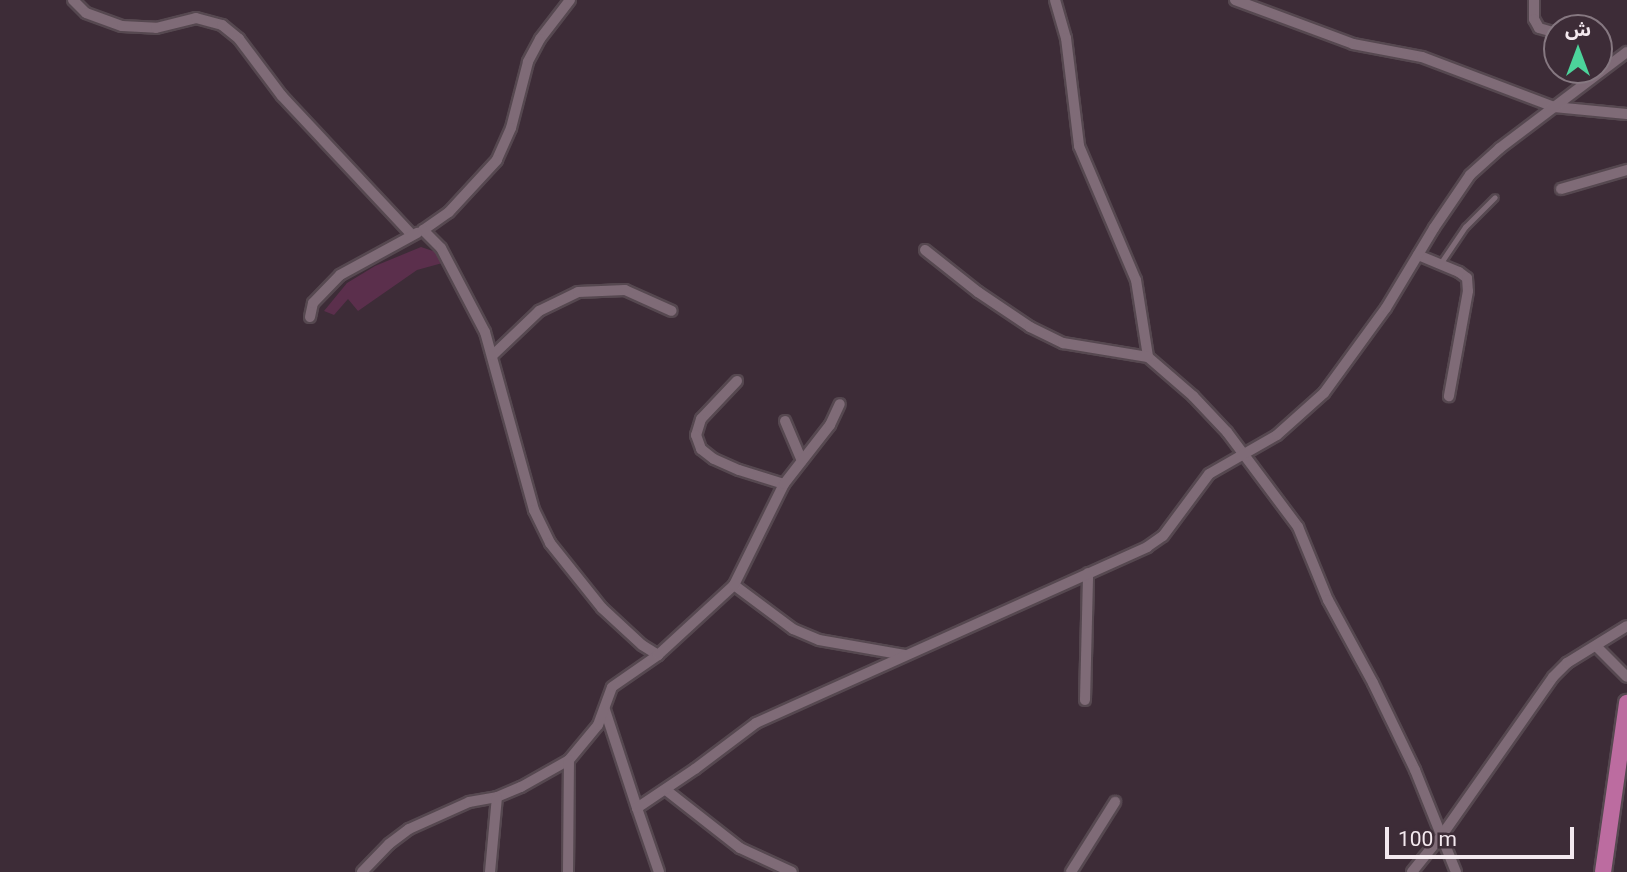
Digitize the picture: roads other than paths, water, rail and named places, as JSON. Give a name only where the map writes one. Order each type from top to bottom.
[{"type":"main road","points":[[1603,872],[1627,702]]},
{"type":"street","points":[[73,0],[86,13],[122,26],[156,27],[196,18],[222,25],[239,39],[291,106],[418,232],[441,248],[468,298],[493,355],[519,461],[534,510],[550,543],[602,608],[642,645],[658,655]]},
{"type":"street","points":[[310,317],[313,303],[340,275],[449,212],[497,160],[511,128],[528,62],[540,39],[569,0]]},
{"type":"street","points":[[1055,0],[1066,38],[1079,146],[1136,280],[1148,356]]},
{"type":"street","points":[[1234,0],[1353,44],[1422,57],[1554,107],[1627,114]]},
{"type":"street","points":[[1534,0],[1534,19],[1539,28],[1543,29]]},
{"type":"street","points":[[637,808],[666,790],[756,723],[1147,547],[1163,536],[1209,474],[1277,435],[1324,393],[1386,308],[1470,175],[1500,148],[1582,84]]},
{"type":"street","points":[[1561,189],[1627,170]]},
{"type":"street","points":[[925,250],[978,292],[1030,327],[1063,343],[1148,356],[1202,405],[1227,432],[1298,527],[1328,600],[1373,682],[1456,872]]},
{"type":"street","points":[[1418,255],[1467,278],[1468,291],[1449,396]]},
{"type":"street","points":[[493,355],[539,311],[578,292],[625,290],[672,311]]},
{"type":"street","points":[[737,381],[701,419],[696,435],[701,449],[727,464],[784,484]]},
{"type":"street","points":[[362,872],[389,844],[409,829],[469,802],[497,797],[522,788],[569,760],[606,710],[612,687],[658,655],[734,585],[784,484],[830,425],[840,404]]},
{"type":"street","points":[[785,421],[802,461]]},
{"type":"street","points":[[1084,700],[1088,573]]},
{"type":"street","points":[[734,585],[793,629],[819,640],[905,655]]},
{"type":"street","points":[[1412,872],[1442,835],[1553,677],[1567,663],[1597,647],[1627,626]]},
{"type":"street","points":[[1597,647],[1627,677]]},
{"type":"street","points":[[606,710],[659,872]]},
{"type":"street","points":[[568,872],[569,760]]},
{"type":"street","points":[[666,790],[740,848],[792,872]]},
{"type":"street","points":[[490,872],[497,797]]},
{"type":"street","points":[[1071,872],[1115,802]]},
{"type":"lane","points":[[1440,264],[1465,227],[1495,197]]}]
